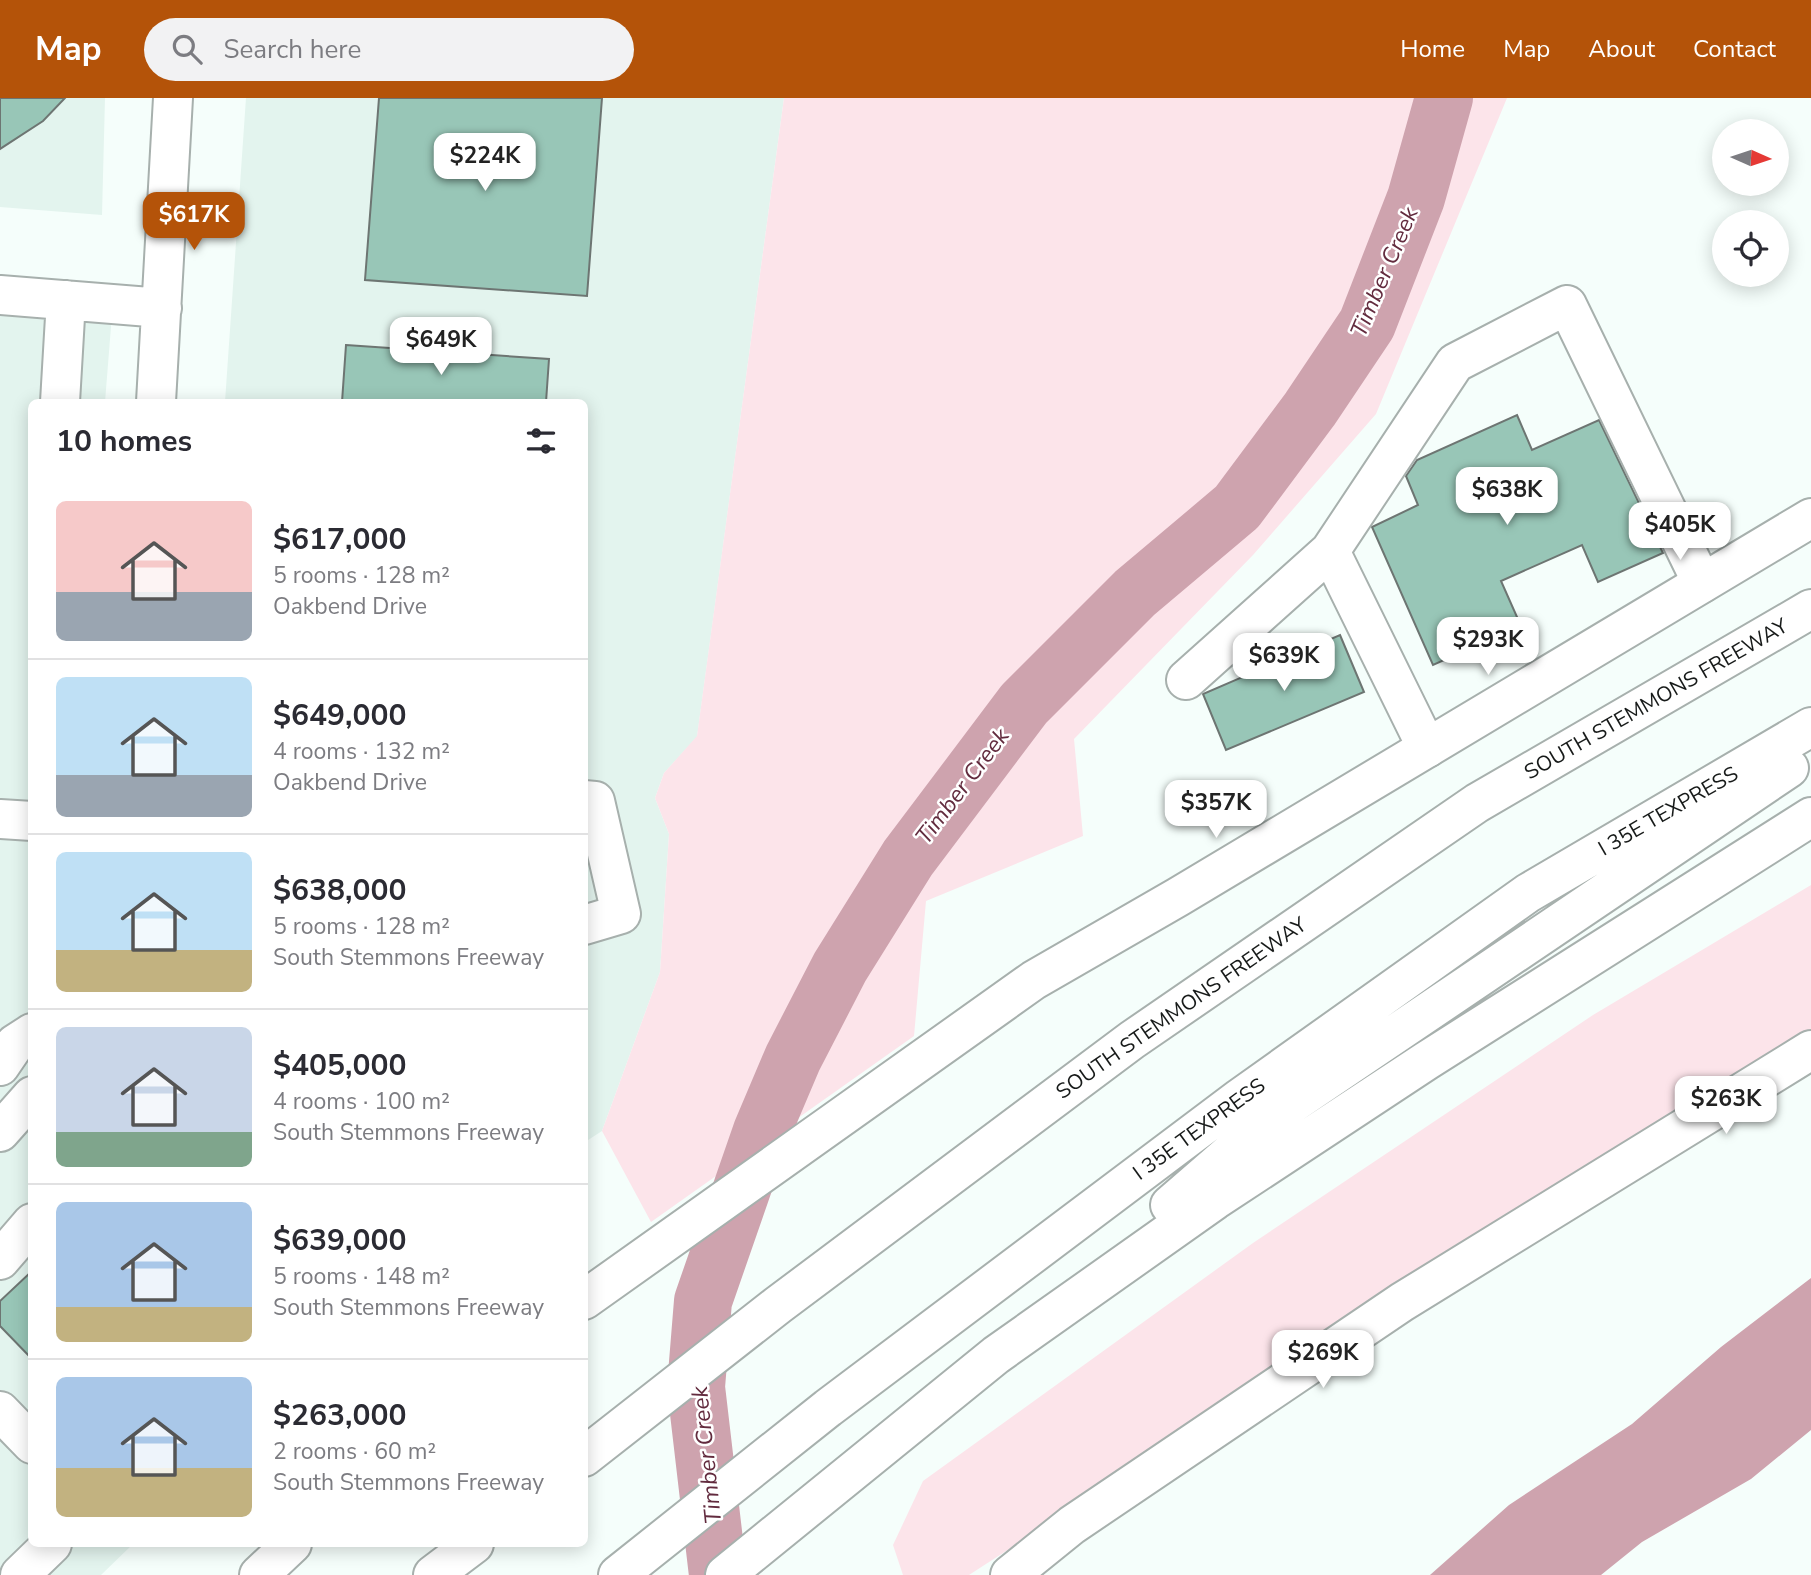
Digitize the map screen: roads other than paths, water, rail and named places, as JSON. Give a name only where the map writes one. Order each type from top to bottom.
[{"type":"main road","points":[[156,399],[173,98]]},
{"type":"main road","points":[[0,295],[162,308]]},
{"type":"main road","points":[[60,399],[66,300]]},
{"type":"main road","points":[[1186,680],[1330,551],[1455,363],[1567,305],[1702,583]]},
{"type":"main road","points":[[590,1296],[1034,980],[1811,518]]},
{"type":"main road","points":[[1330,551],[1427,748]]},
{"type":"main road","name":"SOUTH STEMMONS FREEWAY","points":[[588,1454],[972,1158],[1132,1040],[1477,803],[1811,609]]},
{"type":"main road","name":"I 35E TEXPRESS","points":[[624,1569],[828,1408],[1052,1238],[1240,1098],[1528,893],[1811,727]]},
{"type":"main road","points":[[725,1575],[996,1356],[1268,1121],[1811,752]]},
{"type":"main road","points":[[588,801],[595,802],[621,914],[588,924]]},
{"type":"main road","points":[[996,1356],[1215,1200],[1415,1068],[1811,817]]},
{"type":"main road","points":[[0,819],[28,821]]},
{"type":"main road","points":[[0,1066],[15,1044],[28,1036]]},
{"type":"main road","points":[[1010,1575],[1072,1525],[1368,1324],[1811,1050]]},
{"type":"main road","points":[[0,1132],[28,1100]]},
{"type":"main road","points":[[0,1260],[28,1228]]},
{"type":"main road","points":[[0,1411],[28,1440]]},
{"type":"main road","points":[[20,1575],[49,1547]]},
{"type":"main road","points":[[259,1575],[289,1547]]},
{"type":"main road","points":[[433,1575],[470,1547]]},
{"type":"main road","points":[[460,1575],[490,1547]]},
{"type":"waterway","name":"Timber Creek","points":[[718,1575],[696,1387],[703,1301],[762,1131],[793,1058],[840,967],[908,858],[1024,704],[1135,593],[1237,507],[1310,409],[1367,324],[1416,198],[1444,98]]}]
